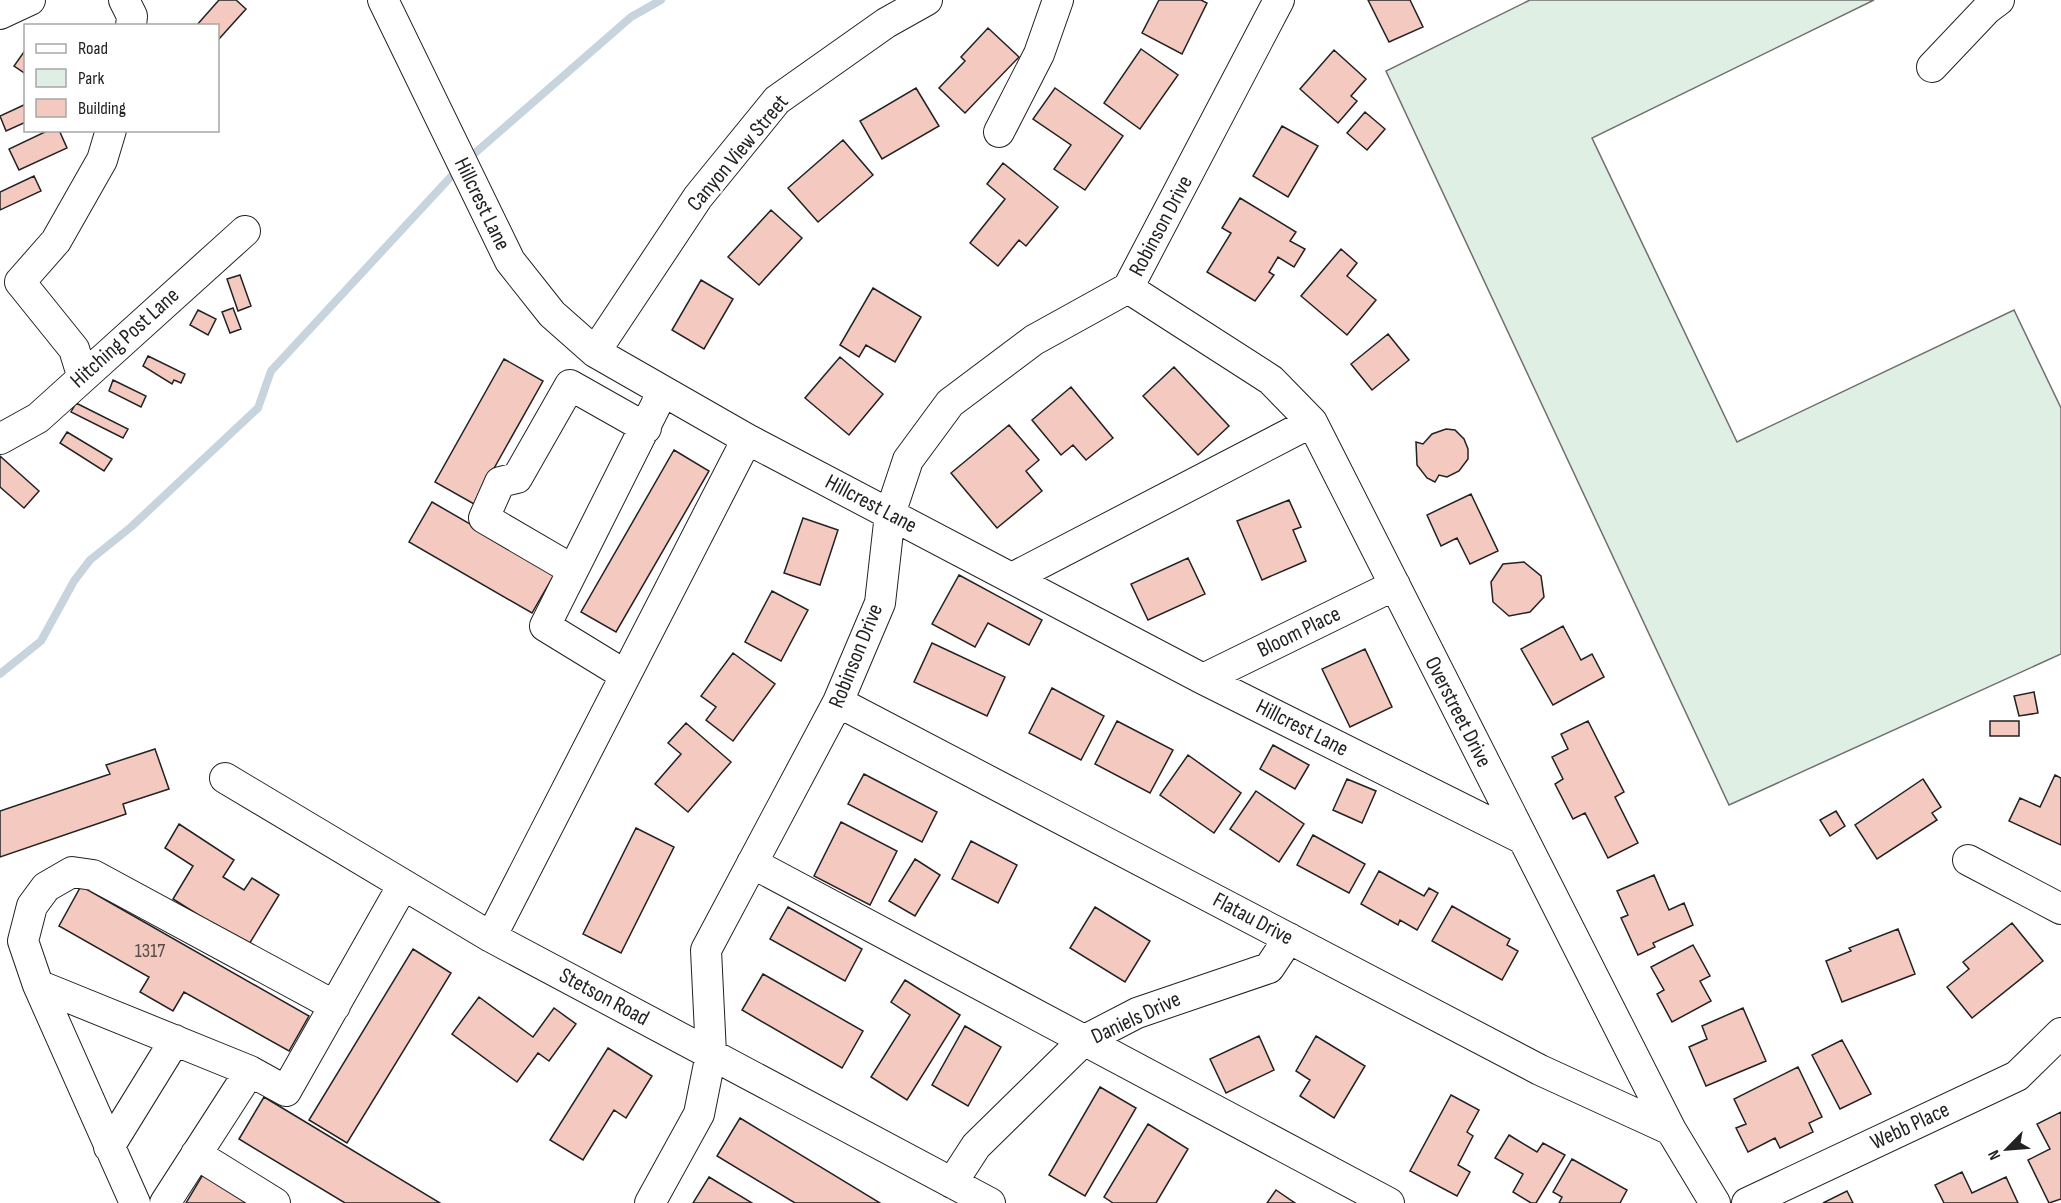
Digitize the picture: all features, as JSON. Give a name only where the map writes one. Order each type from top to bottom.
[{"type":"street","points":[[0,14],[30,0]]},
{"type":"street","points":[[124,0],[132,16],[131,24]]},
{"type":"street","name":"Hillcrest Lane","points":[[383,0],[510,261],[552,314],[595,352],[747,439],[1203,679],[1521,838]]},
{"type":"street","name":"Canyon View Street","points":[[595,352],[698,197],[777,100],[886,23],[927,0]]},
{"type":"street","points":[[999,132],[1039,54],[1058,0]]},
{"type":"street","name":"Robinson Drive","points":[[650,1203],[699,1114],[711,1054],[706,950],[838,702],[880,603],[890,514],[908,460],[950,403],[1034,340],[1128,288],[1279,0]]},
{"type":"street","points":[[1932,67],[1987,9],[1999,0]]},
{"type":"street","points":[[82,375],[74,349],[10,285],[56,241],[102,160],[110,132]]},
{"type":"street","name":"Hitching Post Lane","points":[[0,439],[38,418],[82,375],[245,231]]},
{"type":"street","name":"Overstreet Drive","points":[[1128,288],[1271,380],[1312,422],[1671,1130],[1715,1203]]},
{"type":"street","points":[[573,570],[484,518],[500,482],[517,478],[570,385],[645,429]]},
{"type":"street","points":[[625,675],[545,626],[663,391]]},
{"type":"street","points":[[1012,578],[1312,422]]},
{"type":"street","points":[[491,937],[747,439]]},
{"type":"street","name":"Bloom Place","points":[[1203,679],[1395,585]]},
{"type":"street","name":"Flatau Drive","points":[[838,702],[1540,1070],[1671,1130]]},
{"type":"street","name":"Stetson Road","points":[[225,778],[491,937],[990,1203]]},
{"type":"street","points":[[1968,860],[2061,909]]},
{"type":"street","points":[[752,863],[1389,1203]]},
{"type":"street","points":[[135,1203],[38,985],[23,941],[32,906],[46,887],[72,872],[93,875],[334,1006]]},
{"type":"street","points":[[38,985],[250,1071],[286,1091],[403,885]]},
{"type":"street","name":"Daniels Drive","points":[[952,1183],[976,1146],[1083,1041],[1137,1013],[1269,968],[1289,938]]},
{"type":"street","name":"Webb Place","points":[[1747,1203],[2017,1076],[2061,1033]]},
{"type":"street","points":[[109,1148],[175,1040]]},
{"type":"street","points":[[165,1203],[250,1071]]},
{"type":"street","points":[[196,1154],[275,1203]]},
{"type":"green space","points":[[1530,0],[1874,0],[1592,138],[1737,442],[2014,310],[2061,408],[2061,654],[1729,805],[1386,71]]},
{"type":"building","points":[[219,0],[236,0],[246,9],[219,39],[219,24],[198,24]]},
{"type":"building","points":[[1159,0],[1201,0],[1207,3],[1182,54],[1142,33]]},
{"type":"building","points":[[1368,0],[1410,0],[1423,27],[1389,42]]},
{"type":"building","points":[[988,28],[1019,57],[965,113],[939,88],[965,61],[961,57]]},
{"type":"building","points":[[1141,49],[1178,75],[1140,129],[1104,103]]},
{"type":"building","points":[[1334,50],[1366,79],[1351,96],[1357,101],[1338,123],[1300,89]]},
{"type":"building","points":[[24,52],[24,73],[14,66]]},
{"type":"building","points":[[916,88],[939,126],[882,159],[860,121]]},
{"type":"building","points":[[1055,88],[1123,136],[1085,190],[1054,169],[1071,145],[1033,119]]},
{"type":"building","points":[[24,105],[24,123],[6,131],[0,116]]},
{"type":"building","points":[[1365,112],[1385,129],[1367,150],[1347,133]]},
{"type":"building","points":[[1282,126],[1318,146],[1288,197],[1253,176]]},
{"type":"building","points":[[45,132],[60,132],[67,148],[19,170],[9,149]]},
{"type":"building","points":[[843,140],[873,175],[818,222],[788,188]]},
{"type":"building","points":[[1003,163],[1058,207],[1026,246],[1019,240],[998,266],[970,243],[1005,199],[987,184]]},
{"type":"building","points":[[34,176],[41,191],[0,210],[0,192]]},
{"type":"building","points":[[1240,198],[1296,232],[1290,241],[1305,249],[1294,267],[1278,257],[1269,272],[1274,275],[1255,301],[1207,272],[1231,233],[1222,228]]},
{"type":"building","points":[[771,210],[802,238],[759,285],[728,257]]},
{"type":"building","points":[[1341,249],[1357,263],[1347,276],[1376,300],[1347,335],[1301,296]]},
{"type":"building","points":[[240,275],[251,306],[238,311],[227,279]]},
{"type":"building","points":[[701,280],[733,299],[704,349],[672,330]]},
{"type":"building","points":[[873,288],[921,317],[895,362],[866,345],[859,357],[840,345]]},
{"type":"building","points":[[233,308],[241,329],[230,333],[222,312]]},
{"type":"building","points":[[198,310],[216,319],[208,335],[190,325]]},
{"type":"building","points":[[1388,334],[1409,360],[1372,390],[1351,364]]},
{"type":"building","points":[[148,356],[185,374],[181,383],[174,380],[172,384],[143,366]]},
{"type":"building","points":[[840,357],[883,394],[849,435],[805,398]]},
{"type":"building","points":[[504,359],[543,381],[474,504],[435,482]]},
{"type":"building","points":[[1174,367],[1229,426],[1198,455],[1143,396]]},
{"type":"building","points":[[113,380],[146,396],[141,407],[109,391]]},
{"type":"building","points":[[1071,387],[1113,438],[1086,460],[1073,445],[1061,455],[1032,420]]},
{"type":"building","points":[[76,403],[128,429],[123,438],[71,412]]},
{"type":"building","points":[[1009,425],[1039,460],[1026,471],[1042,491],[997,528],[951,473]]},
{"type":"building","points":[[1446,429],[1455,430],[1464,439],[1468,449],[1468,459],[1459,471],[1447,477],[1439,475],[1435,482],[1427,478],[1417,465],[1416,442],[1423,444],[1432,434]]},
{"type":"building","points":[[67,432],[112,459],[104,471],[60,443]]},
{"type":"building","points":[[674,450],[709,471],[616,632],[581,612]]},
{"type":"building","points":[[0,456],[39,491],[24,508],[0,487]]},
{"type":"building","points":[[1471,494],[1498,551],[1470,564],[1457,538],[1441,546],[1427,515]]},
{"type":"building","points":[[1289,500],[1301,527],[1293,530],[1306,561],[1262,580],[1237,521]]},
{"type":"building","points":[[432,502],[555,573],[532,613],[409,542]]},
{"type":"building","points":[[803,518],[838,530],[820,585],[784,573]]},
{"type":"building","points":[[1188,558],[1205,594],[1148,620],[1131,584]]},
{"type":"building","points":[[1524,562],[1541,576],[1544,597],[1530,612],[1509,616],[1493,602],[1491,582],[1503,564]]},
{"type":"building","points":[[959,575],[1042,620],[1029,645],[988,623],[975,647],[932,624]]},
{"type":"building","points":[[772,591],[808,610],[781,661],[745,642]]},
{"type":"building","points":[[1563,626],[1581,660],[1592,654],[1604,677],[1553,705],[1521,649]]},
{"type":"building","points":[[932,643],[1005,677],[987,716],[914,682]]},
{"type":"building","points":[[1365,649],[1392,707],[1350,727],[1322,669]]},
{"type":"building","points":[[733,653],[775,684],[733,741],[706,720],[716,707],[701,696]]},
{"type":"building","points":[[1052,688],[1104,716],[1081,760],[1029,733]]},
{"type":"building","points":[[2034,692],[2038,713],[2019,716],[2014,696]]},
{"type":"building","points":[[1117,721],[1173,750],[1150,793],[1095,764]]},
{"type":"building","points":[[1588,721],[1624,792],[1615,797],[1638,843],[1608,858],[1585,813],[1573,819],[1555,784],[1563,779],[1552,757],[1568,749],[1561,734]]},
{"type":"building","points":[[1990,721],[2019,721],[2019,736],[1990,736]]},
{"type":"building","points":[[686,723],[731,762],[688,812],[655,784],[681,754],[668,743]]},
{"type":"building","points":[[1273,745],[1309,765],[1295,789],[1260,769]]},
{"type":"building","points":[[155,749],[169,789],[123,804],[126,814],[0,857],[0,811],[110,774],[106,765]]},
{"type":"building","points":[[1188,755],[1241,793],[1214,833],[1160,795]]},
{"type":"building","points":[[864,774],[937,812],[922,842],[848,804]]},
{"type":"building","points":[[2055,775],[2061,778],[2061,845],[2009,821],[2020,798],[2040,807]]},
{"type":"building","points":[[1347,779],[1376,791],[1362,823],[1333,810]]},
{"type":"building","points":[[1923,779],[1941,807],[1932,813],[1937,820],[1877,859],[1855,825]]},
{"type":"building","points":[[1256,791],[1304,824],[1279,862],[1230,829]]},
{"type":"building","points":[[1836,811],[1845,826],[1830,836],[1820,820]]},
{"type":"building","points":[[841,822],[897,851],[870,905],[814,876]]},
{"type":"building","points":[[179,824],[234,860],[223,877],[244,890],[252,878],[279,895],[248,946],[173,899],[193,866],[165,848]]},
{"type":"building","points":[[636,828],[674,847],[621,953],[583,934]]},
{"type":"building","points":[[1313,835],[1365,864],[1349,893],[1297,865]]},
{"type":"building","points":[[971,841],[1017,865],[998,903],[952,879]]},
{"type":"building","points":[[915,859],[940,875],[915,916],[889,901]]},
{"type":"building","points":[[1379,871],[1424,896],[1429,888],[1438,893],[1417,930],[1400,920],[1398,925],[1361,904]]},
{"type":"building","points":[[1654,875],[1669,910],[1684,903],[1693,925],[1653,943],[1655,947],[1638,955],[1621,918],[1628,915],[1617,891]]},
{"type":"building","points":[[81,886],[309,1016],[289,1051],[184,992],[173,1011],[140,992],[149,977],[59,926]]},
{"type":"building","points":[[1452,906],[1510,939],[1507,945],[1518,951],[1502,980],[1432,941]]},
{"type":"building","points":[[788,907],[862,949],[845,981],[770,939]]},
{"type":"building","points":[[1095,907],[1150,941],[1125,982],[1070,948]]},
{"type":"building","points":[[2012,923],[2043,961],[1972,1018],[1947,987],[1969,969],[1963,962]]},
{"type":"building","points":[[1898,929],[1915,974],[1842,1002],[1826,961],[1851,951],[1849,948]]},
{"type":"building","points":[[1693,945],[1710,976],[1700,981],[1711,1001],[1672,1022],[1657,994],[1664,990],[1651,967]]},
{"type":"building","points":[[413,949],[451,973],[347,1143],[309,1120]]},
{"type":"building","points":[[763,974],[863,1031],[842,1068],[742,1010]]},
{"type":"building","points":[[905,980],[960,1015],[907,1100],[871,1077],[910,1015],[891,1002]]},
{"type":"building","points":[[479,997],[533,1037],[554,1008],[576,1024],[549,1061],[538,1053],[517,1082],[452,1034]]},
{"type":"building","points":[[1743,1008],[1766,1061],[1706,1086],[1689,1047],[1707,1039],[1702,1026]]},
{"type":"building","points":[[965,1026],[1001,1047],[968,1106],[932,1085]]},
{"type":"building","points":[[1259,1036],[1274,1070],[1226,1093],[1210,1059]]},
{"type":"building","points":[[1316,1036],[1365,1066],[1334,1118],[1300,1096],[1310,1080],[1296,1071]]},
{"type":"building","points":[[1842,1040],[1871,1094],[1840,1109],[1812,1055]]},
{"type":"building","points":[[608,1048],[652,1076],[626,1118],[614,1110],[583,1160],[550,1140]]},
{"type":"building","points":[[1798,1067],[1822,1117],[1809,1123],[1813,1132],[1780,1148],[1775,1138],[1748,1152],[1736,1128],[1746,1124],[1734,1099]]},
{"type":"building","points":[[1100,1087],[1136,1108],[1085,1196],[1049,1175]]},
{"type":"building","points":[[1451,1095],[1479,1110],[1467,1132],[1473,1136],[1458,1165],[1470,1172],[1457,1196],[1410,1171]]},
{"type":"building","points":[[264,1097],[440,1203],[345,1203],[239,1139]]},
{"type":"building","points":[[2061,1112],[2061,1199],[2049,1203],[2028,1160],[2050,1149],[2037,1124]]},
{"type":"building","points":[[740,1118],[880,1203],[795,1203],[717,1156]]},
{"type":"building","points":[[1148,1124],[1188,1149],[1156,1203],[1113,1203],[1104,1197]]},
{"type":"building","points":[[1509,1135],[1537,1152],[1543,1143],[1565,1155],[1536,1203],[1531,1203],[1513,1192],[1523,1174],[1495,1158]]},
{"type":"building","points":[[1572,1159],[1627,1190],[1620,1203],[1559,1203],[1562,1197],[1553,1192]]},
{"type":"building","points":[[208,1166],[270,1203],[186,1203]]},
{"type":"building","points":[[1962,1172],[1972,1193],[2006,1177],[2018,1203],[1944,1203],[1935,1185]]},
{"type":"building","points":[[709,1177],[752,1203],[693,1203]]},
{"type":"building","points":[[1276,1190],[1295,1203],[1267,1203]]},
{"type":"building","points":[[1847,1191],[1853,1203],[1823,1203]]},
{"type":"waterway","points":[[467,160],[631,17],[661,0]]},
{"type":"waterway","points":[[0,674],[41,641],[74,581],[90,560],[131,527],[258,408],[271,371],[458,169]]}]
